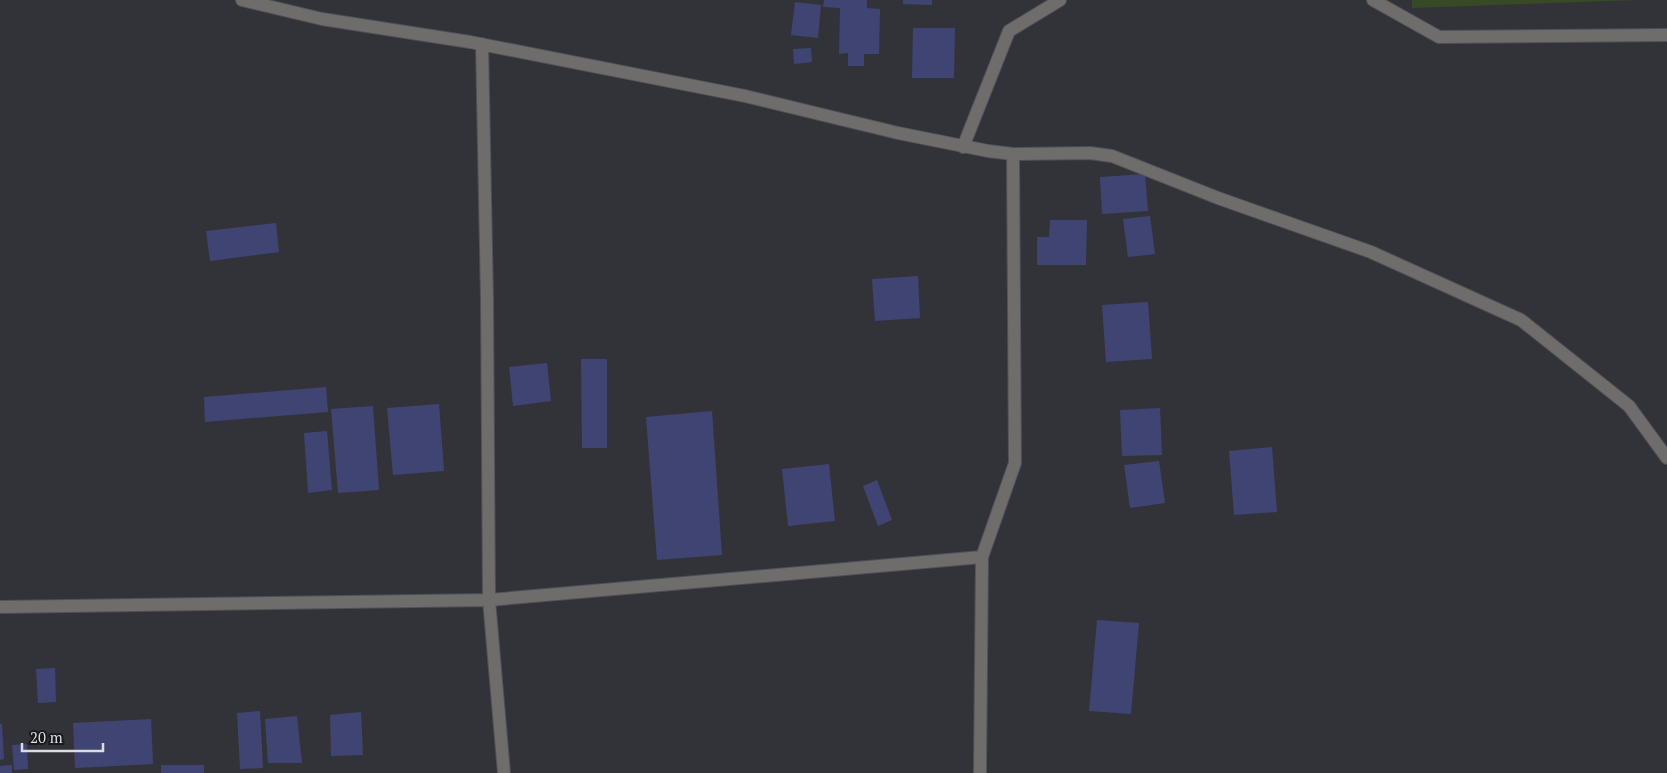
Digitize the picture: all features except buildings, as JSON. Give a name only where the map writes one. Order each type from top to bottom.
[{"type":"street","points":[[242,0],[322,19],[482,44],[745,96],[964,147],[1013,154],[1054,152],[1112,156],[1218,198],[1371,252],[1521,320],[1628,406],[1667,458]]},
{"type":"street","points":[[964,147],[1009,31],[1060,0]]},
{"type":"street","points":[[1373,0],[1439,37],[1667,35]]},
{"type":"street","points":[[482,44],[488,299],[489,600],[504,773]]},
{"type":"street","points":[[980,773],[982,557],[1015,463],[1013,154]]},
{"type":"street","points":[[0,607],[489,600],[982,557]]},
{"type":"green space","points":[[1412,0],[1639,0],[1412,8]]}]
